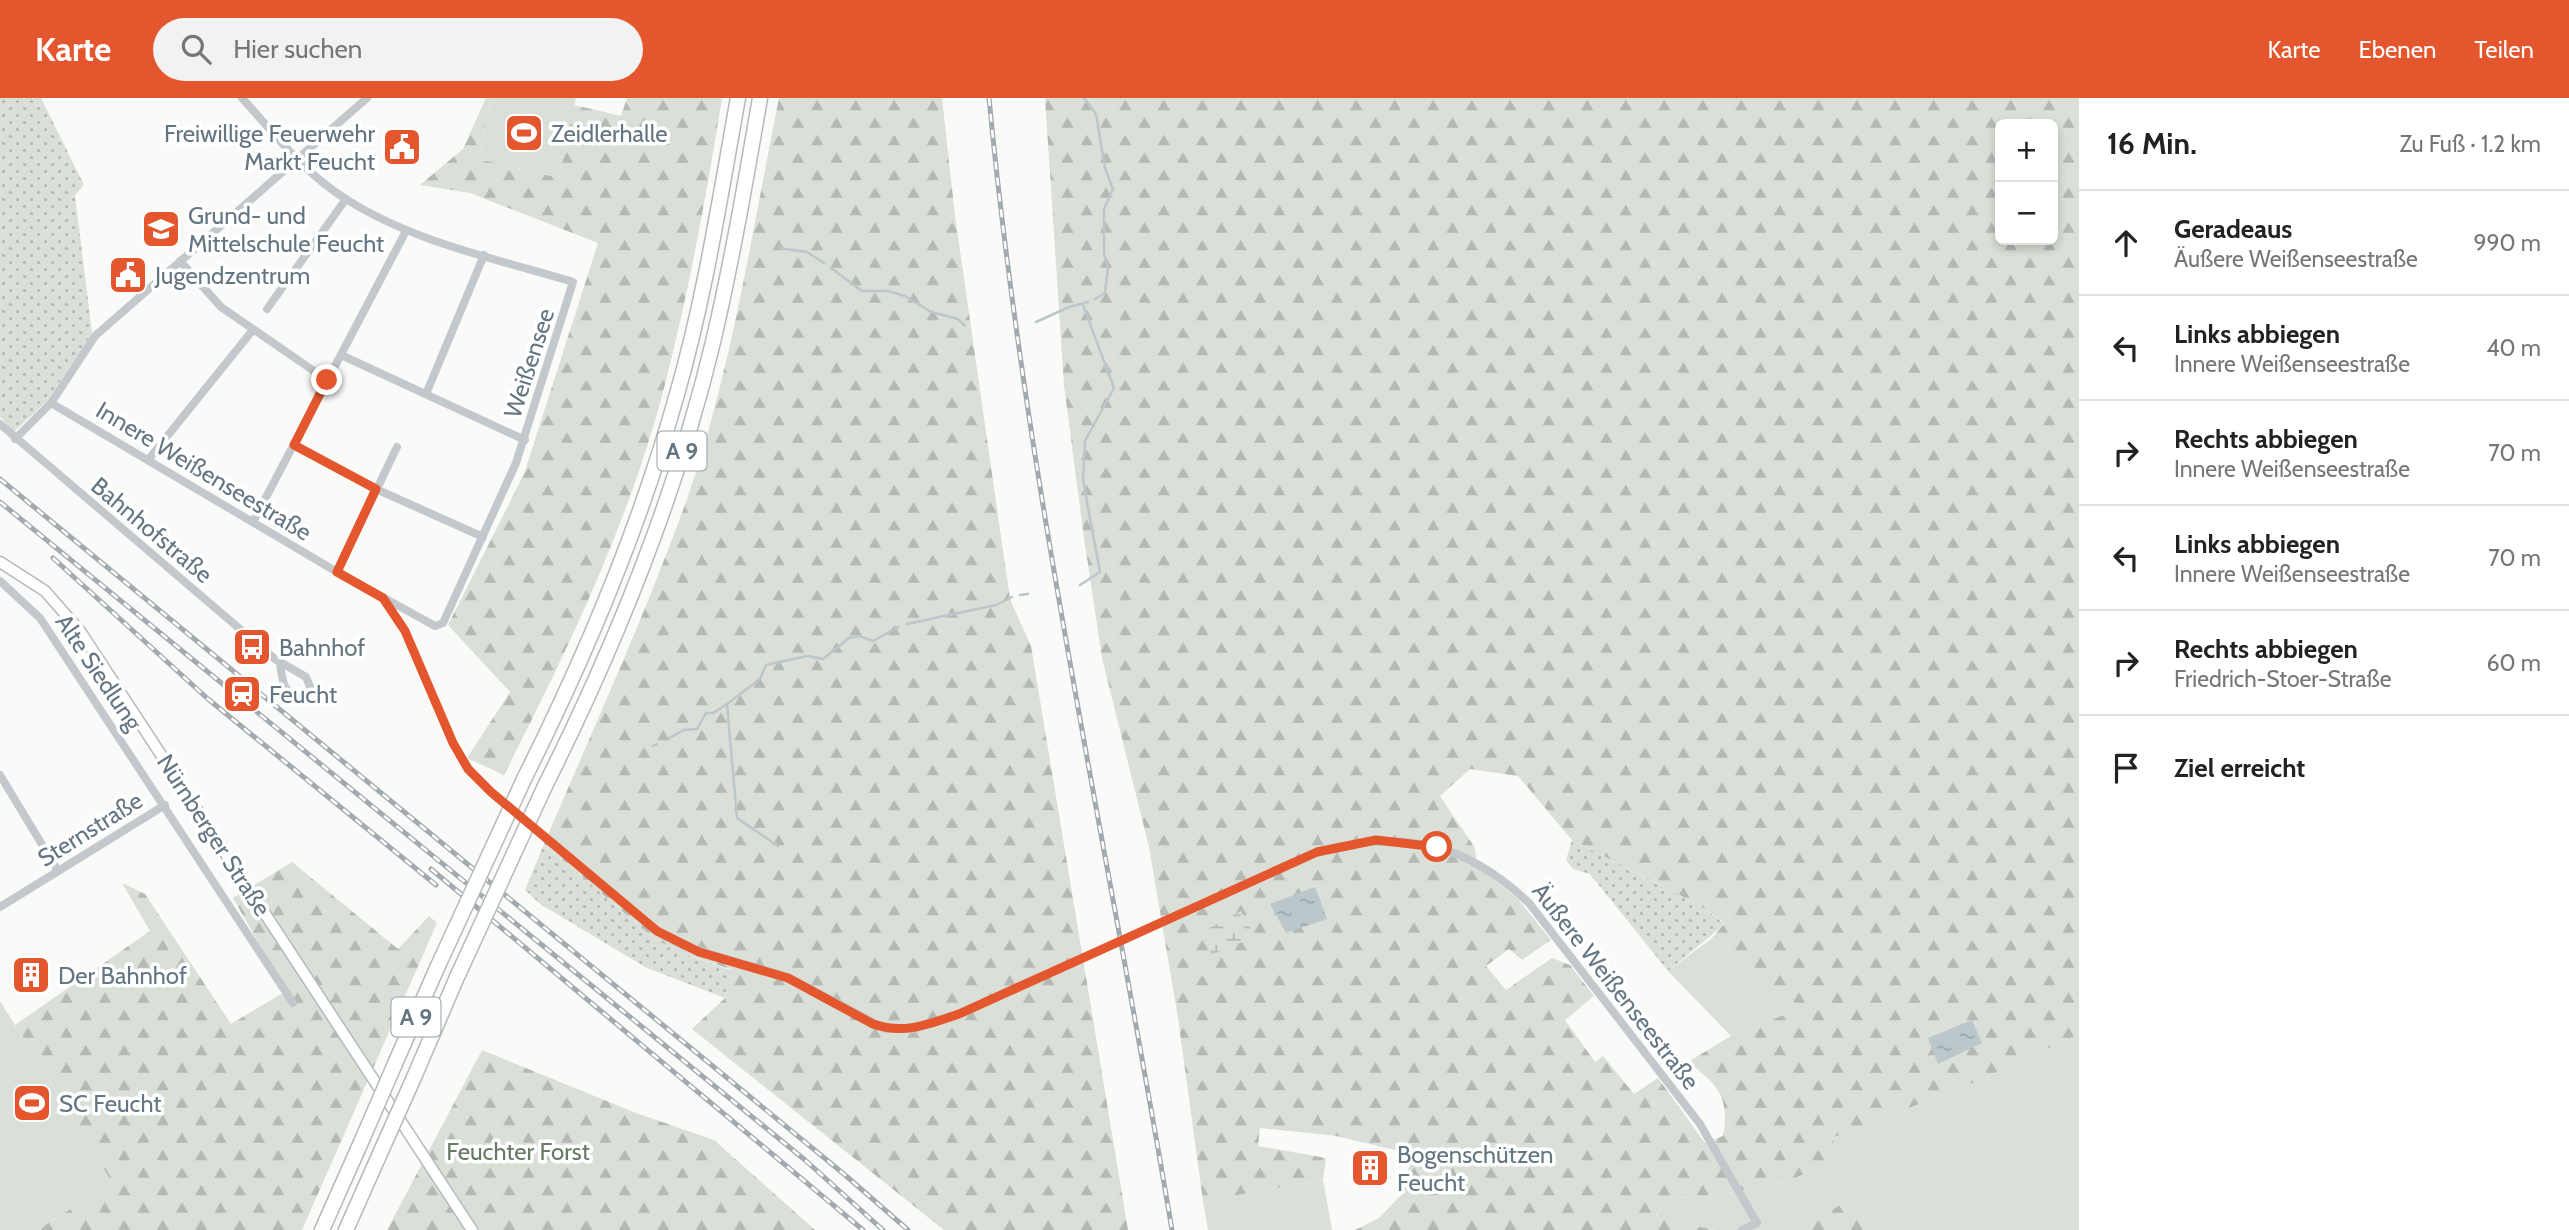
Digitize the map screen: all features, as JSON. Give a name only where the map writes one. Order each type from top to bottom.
[{"type":"highway","name":"A 9","points":[[322,1230],[437,968],[600,619],[646,497],[678,392],[738,98]]},
{"type":"highway","name":"A 9","points":[[346,1230],[457,977],[622,623],[667,502],[713,343],[761,98]]},
{"type":"main road","name":"Nürnberger Straße","points":[[0,562],[51,596],[80,631],[472,1230]]},
{"type":"street","name":"Weißensee","points":[[242,98],[297,158],[346,200],[406,231],[573,282],[525,440],[341,355]]},
{"type":"street","points":[[15,439],[51,403],[95,336],[367,98]]},
{"type":"street","points":[[267,309],[346,200]]},
{"type":"street","points":[[253,522],[406,231]]},
{"type":"street","points":[[426,394],[484,255]]},
{"type":"street","points":[[180,261],[221,307],[252,331],[327,380]]},
{"type":"street","points":[[148,460],[252,331]]},
{"type":"street","name":"Innere Weißenseestraße","points":[[51,403],[337,572],[435,626],[443,623],[525,440]]},
{"type":"street","name":"Bahnhofstraße","points":[[0,424],[280,663],[306,677],[311,689],[307,696],[299,699],[289,692],[284,684],[280,663]]},
{"type":"street","points":[[294,445],[376,489],[483,537]]},
{"type":"street","points":[[337,572],[397,447]]},
{"type":"street","name":"Alte Siedlung","points":[[0,581],[40,618],[293,1003]]},
{"type":"street","name":"Äußere Weißenseestraße","points":[[383,598],[405,631],[453,743],[468,769],[491,792],[657,931],[691,949],[788,978],[873,1024],[886,1028],[913,1030],[959,1014],[1317,852],[1376,840],[1423,844],[1463,855],[1485,866],[1530,903],[1664,1076],[1724,1165],[1757,1223],[1742,1230]]},
{"type":"street","points":[[0,775],[58,871]]},
{"type":"street","name":"Sternstraße","points":[[0,907],[165,805]]},
{"type":"green space","points":[[0,98],[41,98],[84,185],[75,195],[92,333],[47,401],[14,432],[0,417]]},
{"type":"green space","points":[[486,98],[491,98],[479,159],[559,178],[574,105],[621,116],[627,98],[722,98],[690,278],[651,435],[616,535],[595,584],[504,775],[467,758],[510,692],[448,625],[524,474],[598,243],[470,193],[420,185],[463,149]]},
{"type":"green space","points":[[491,98],[576,98],[559,178],[479,159]]},
{"type":"green space","points":[[779,98],[942,98],[955,216],[1010,599],[1031,646],[1128,1230],[944,1230],[692,1029],[725,998],[733,970],[678,952],[652,937],[544,844],[655,584],[703,449],[729,350]]},
{"type":"green space","points":[[1045,98],[2079,98],[2079,1034],[1978,1081],[1832,1138],[1840,1160],[1782,1183],[1717,1195],[1665,1199],[1655,1218],[1715,1230],[1355,1230],[1379,1218],[1403,1193],[1412,1154],[1336,1136],[1260,1128],[1258,1146],[1326,1158],[1323,1180],[1203,1201],[1178,1018],[1149,847],[1102,658],[1064,385]],"holes":[[[1470,769],[1518,776],[1572,840],[1699,905],[1725,923],[1712,938],[1801,1008],[1731,1036],[1688,1062],[1707,1078],[1719,1093],[1725,1111],[1723,1136],[1705,1143],[1658,1078],[1634,1094],[1603,1056],[1595,1062],[1565,1020],[1594,996],[1570,965],[1552,958],[1506,990],[1486,966],[1509,949],[1522,960],[1551,940],[1518,899],[1477,866],[1475,848],[1440,796]]]},
{"type":"green space","points":[[1572,840],[1699,905],[1725,924],[1668,971],[1590,874],[1573,869],[1566,860]]},
{"type":"green space","points":[[544,844],[652,937],[678,952],[733,971],[725,998],[647,968],[540,904],[525,890]]},
{"type":"green space","points":[[292,862],[398,949],[429,916],[437,923],[302,1230],[38,1230],[112,1182],[15,1025],[150,931],[122,883],[145,894],[231,1024],[286,991],[233,898]]},
{"type":"green space","points":[[1241,911],[1255,937],[1211,955],[1202,932]]},
{"type":"green space","points":[[1712,938],[1802,1008],[1731,1036],[1668,971]]},
{"type":"green space","name":"SC Feucht","points":[[0,1001],[112,1182],[38,1230],[0,1230]]},
{"type":"green space","points":[[2079,1034],[2079,1230],[1868,1230],[1855,1197],[1813,1221],[1809,1230],[1715,1230],[1655,1219],[1665,1199],[1717,1195],[1782,1183],[1840,1160],[1832,1138],[1978,1081]]},
{"type":"green space","name":"Feuchter Forst","points":[[482,1050],[636,1113],[714,1140],[815,1230],[387,1230]]},
{"type":"green space","points":[[1323,1180],[1332,1230],[1208,1230],[1203,1201]]},
{"type":"green space","points":[[1855,1197],[1868,1230],[1809,1230],[1812,1221]]},
{"type":"water","points":[[1315,887],[1327,919],[1286,933],[1270,904]]},
{"type":"water","points":[[1972,1020],[1982,1043],[1938,1064],[1928,1038]]},
{"type":"waterway","points":[[1084,98],[1096,114],[1105,168],[1113,189],[1104,209],[1104,254],[1108,268],[1105,293],[1095,299]]},
{"type":"waterway","points":[[779,248],[807,252],[824,263]]},
{"type":"waterway","points":[[831,268],[862,291],[888,291],[905,296],[931,312],[958,319],[965,326]]},
{"type":"waterway","points":[[1036,322],[1069,307],[1088,302]]},
{"type":"waterway","points":[[1080,585],[1100,572],[1083,480],[1085,441],[1114,388],[1083,305]]},
{"type":"waterway","points":[[1020,595],[1028,594]]},
{"type":"waterway","points":[[907,624],[996,605],[1012,597]]},
{"type":"waterway","points":[[669,738],[684,730],[697,729],[706,713],[713,713],[760,679],[766,665],[807,656],[823,659],[849,638],[859,636],[873,641],[898,627]]},
{"type":"waterway","points":[[727,704],[737,818],[778,846]]},
{"type":"waterway","points":[[653,746],[657,744]]},
{"type":"railway","points":[[989,98],[1005,240],[1046,524],[1172,1230]]},
{"type":"railway","points":[[0,479],[845,1175],[908,1230]]},
{"type":"railway","points":[[0,502],[805,1160],[883,1230]]},
{"type":"railway","points":[[53,558],[208,699],[436,885]]},
{"type":"railway","points":[[431,869],[863,1230]]},
{"type":"place","name":"Zeidlerhalle","points":[[524,133]]},
{"type":"place","name":"Freiwillige Feuerwehr Markt Feucht","points":[[402,147]]},
{"type":"place","name":"Grund- und Mittelschule Feucht","points":[[161,229]]},
{"type":"place","name":"Jugendzentrum","points":[[128,275]]},
{"type":"place","name":"Bahnhof","points":[[252,647]]},
{"type":"place","name":"Feucht","points":[[242,694]]},
{"type":"place","name":"Der Bahnhof","points":[[31,975]]},
{"type":"place","name":"SC Feucht","points":[[32,1103]]},
{"type":"place","name":"Bogenschützen Feucht","points":[[1370,1168]]},
{"type":"route","points":[[327,380],[294,445],[376,489],[337,572],[383,598],[405,631],[453,743],[468,769],[491,792],[541,831],[657,931],[684,946],[788,978],[873,1024],[913,1030],[959,1014],[1317,852],[1376,840],[1410,841],[1437,847]]}]
